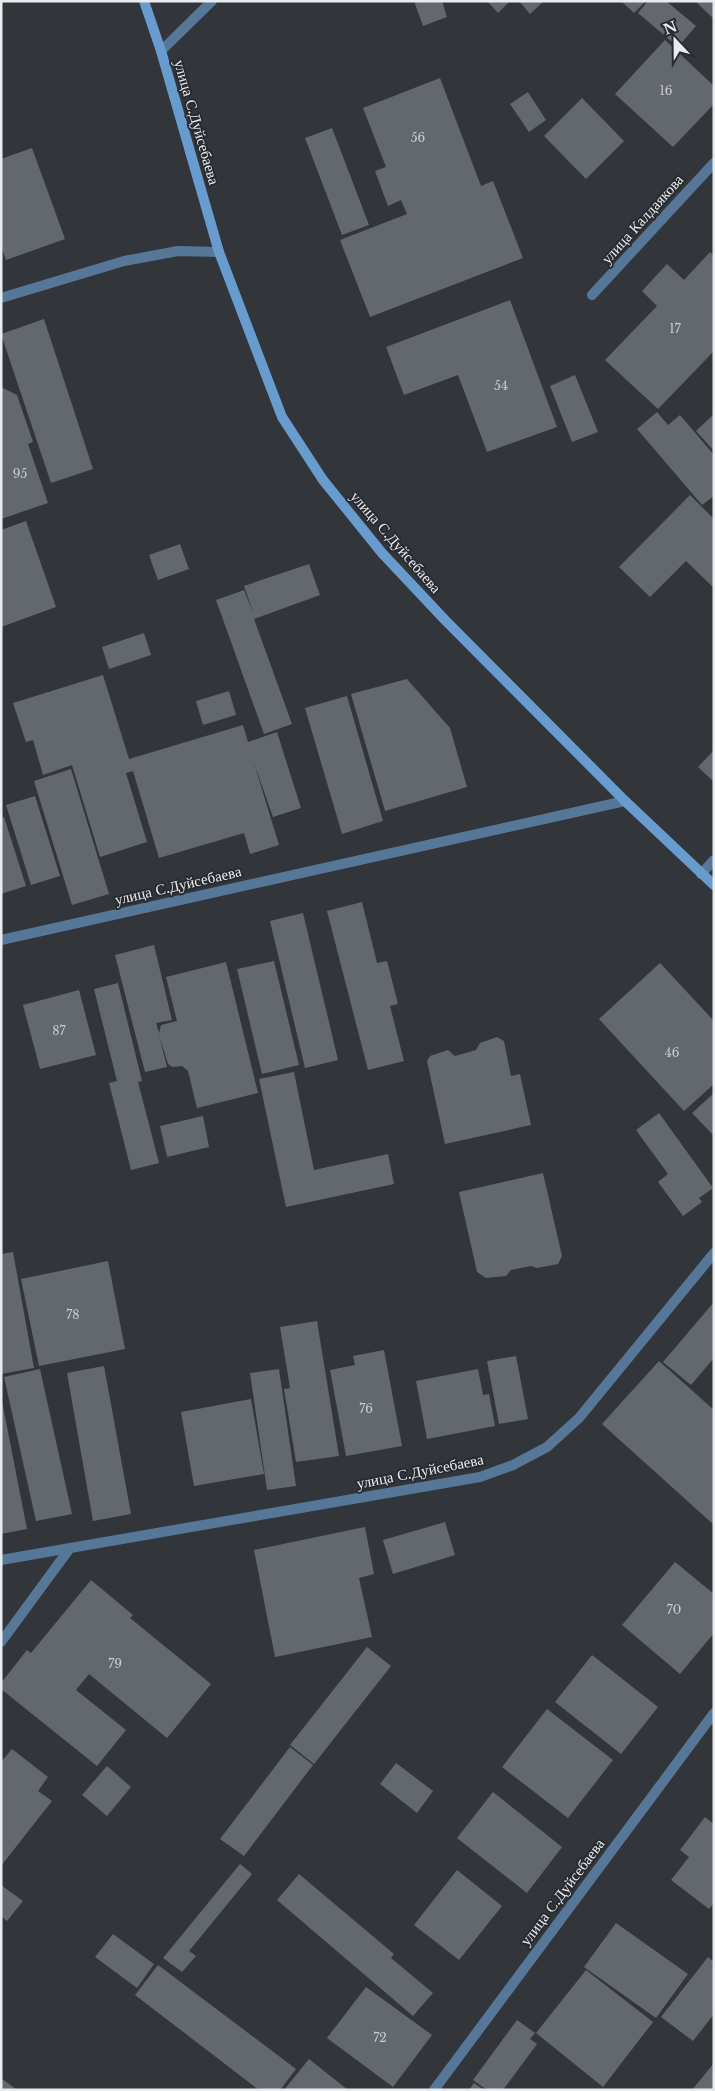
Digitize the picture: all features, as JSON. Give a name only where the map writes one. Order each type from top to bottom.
[{"type":"street","name":"улица С.Дуйсебаева","points":[[144,1],[161,51],[218,252],[282,417],[323,480],[382,553],[452,627],[625,801],[714,885]]},
{"type":"street","points":[[161,51],[212,1]]},
{"type":"street","name":"улица Калдаякова","points":[[592,295],[714,163]]},
{"type":"street","points":[[1,298],[124,261],[178,251],[218,252]]},
{"type":"street","name":"улица С.Дуйсебаева","points":[[1,940],[625,801]]},
{"type":"street","points":[[701,874],[714,860]]},
{"type":"street","name":"улица С.Дуйсебаева","points":[[1,1560],[480,1477],[513,1466],[547,1447],[579,1418],[714,1253]]},
{"type":"street","points":[[1,1642],[70,1548]]},
{"type":"street","name":"улица С.Дуйсебаева","points":[[434,2090],[714,1713]]},
{"type":"building","points":[[414,1],[442,1],[447,17],[423,26]]},
{"type":"building","points":[[487,1],[510,1],[498,13]]},
{"type":"building","points":[[519,1],[544,1],[530,14]]},
{"type":"building","points":[[621,1],[646,1],[634,13]]},
{"type":"building","points":[[648,1],[666,1],[696,26],[678,47],[638,13]]},
{"type":"building","points":[[695,1],[714,1],[714,19]]},
{"type":"building","points":[[665,40],[714,86],[714,104],[673,147],[615,94]]},
{"type":"building","points":[[440,78],[481,186],[493,181],[523,258],[370,317],[340,240],[407,214],[401,200],[388,206],[375,171],[386,167],[363,108]]},
{"type":"building","points":[[528,92],[546,120],[529,132],[510,104]]},
{"type":"building","points":[[582,98],[624,141],[586,179],[544,136]]},
{"type":"building","points":[[332,128],[369,225],[342,235],[305,138]]},
{"type":"building","points":[[32,148],[65,239],[6,260],[1,246],[1,159]]},
{"type":"building","points":[[710,252],[714,256],[714,351],[658,409],[605,360],[657,306],[642,291],[667,264],[684,280]]},
{"type":"building","points":[[510,300],[557,427],[487,452],[458,375],[404,395],[386,347]]},
{"type":"building","points":[[44,319],[93,469],[51,483],[1,334]]},
{"type":"building","points":[[575,375],[598,432],[572,442],[550,386]]},
{"type":"building","points":[[1,387],[17,395],[33,442],[28,444],[48,503],[1,519]]},
{"type":"building","points":[[657,412],[668,425],[680,415],[714,455],[714,496],[702,505],[637,429]]},
{"type":"building","points":[[714,414],[714,451],[696,431]]},
{"type":"building","points":[[690,495],[714,519],[714,588],[686,561],[650,597],[619,567]]},
{"type":"building","points":[[26,521],[56,607],[1,627],[1,530]]},
{"type":"building","points":[[180,544],[189,569],[158,580],[149,555]]},
{"type":"building","points":[[309,564],[320,595],[254,619],[292,724],[264,734],[216,600],[244,590],[254,615],[244,586]]},
{"type":"building","points":[[144,633],[151,655],[109,669],[102,647]]},
{"type":"building","points":[[103,675],[129,759],[243,725],[248,742],[277,732],[301,808],[273,817],[254,763],[279,845],[250,854],[244,833],[159,858],[133,771],[126,773],[147,842],[100,857],[72,765],[43,775],[33,740],[26,742],[13,703]]},
{"type":"building","points":[[407,679],[450,728],[467,787],[385,811],[351,694]]},
{"type":"building","points":[[229,691],[236,715],[203,725],[196,701]]},
{"type":"building","points":[[347,696],[383,821],[342,834],[305,708]]},
{"type":"building","points":[[714,750],[714,782],[698,767]]},
{"type":"building","points":[[71,769],[109,894],[72,905],[34,781]]},
{"type":"building","points":[[35,796],[60,876],[31,885],[6,805]]},
{"type":"building","points":[[4,817],[26,886],[1,894],[1,818]]},
{"type":"building","points":[[362,902],[377,963],[387,961],[398,1004],[390,1006],[404,1061],[368,1070],[327,911]]},
{"type":"building","points":[[303,913],[338,1060],[305,1068],[270,921]]},
{"type":"building","points":[[154,945],[172,1020],[156,1023],[159,1033],[161,1025],[177,1021],[166,977],[226,962],[258,1093],[197,1108],[188,1071],[182,1066],[172,1067],[168,1064],[159,1035],[167,1067],[145,1072],[115,955]]},
{"type":"building","points":[[274,961],[299,1065],[262,1074],[237,969]]},
{"type":"building","points":[[660,963],[714,1021],[714,1084],[684,1111],[599,1019]]},
{"type":"building","points":[[118,983],[142,1081],[138,1082],[159,1163],[131,1170],[109,1083],[117,1081],[94,989]]},
{"type":"building","points":[[79,990],[96,1055],[40,1069],[23,1005]]},
{"type":"building","points":[[497,1037],[504,1041],[511,1076],[520,1074],[531,1125],[445,1144],[427,1061],[430,1056],[448,1050],[455,1056],[476,1050],[480,1043]]},
{"type":"building","points":[[294,1072],[314,1170],[388,1154],[394,1184],[286,1207],[259,1079]]},
{"type":"building","points":[[714,1093],[714,1136],[692,1113]]},
{"type":"building","points":[[659,1113],[713,1188],[699,1198],[702,1202],[683,1216],[658,1182],[668,1174],[636,1130]]},
{"type":"building","points":[[203,1116],[209,1147],[167,1157],[160,1126]]},
{"type":"building","points":[[543,1173],[562,1256],[558,1264],[537,1268],[531,1266],[511,1270],[506,1276],[486,1278],[477,1272],[459,1192]]},
{"type":"building","points":[[13,1252],[34,1368],[1,1374],[1,1254]]},
{"type":"building","points":[[108,1261],[125,1349],[39,1366],[21,1279]]},
{"type":"building","points":[[714,1302],[714,1358],[691,1385],[663,1362]]},
{"type":"building","points":[[317,1321],[339,1456],[296,1462],[284,1389],[290,1388],[280,1327]]},
{"type":"building","points":[[384,1350],[402,1446],[346,1456],[330,1370],[355,1365],[353,1356]]},
{"type":"building","points":[[516,1356],[528,1419],[499,1424],[487,1361]]},
{"type":"building","points":[[659,1361],[714,1410],[714,1525],[602,1424]]},
{"type":"building","points":[[104,1366],[131,1514],[93,1521],[67,1373]]},
{"type":"building","points":[[40,1369],[72,1514],[36,1521],[4,1377]]},
{"type":"building","points":[[279,1369],[296,1486],[267,1490],[250,1373]]},
{"type":"building","points":[[478,1369],[483,1395],[489,1394],[495,1426],[427,1439],[416,1381]]},
{"type":"building","points":[[1,1396],[27,1529],[1,1534]]},
{"type":"building","points":[[251,1399],[264,1474],[194,1486],[181,1412]]},
{"type":"building","points":[[445,1522],[455,1555],[393,1574],[383,1540]]},
{"type":"building","points":[[365,1527],[374,1574],[359,1578],[372,1637],[275,1657],[254,1550]]},
{"type":"building","points":[[675,1562],[714,1594],[714,1633],[680,1674],[622,1625]]},
{"type":"building","points":[[91,1580],[133,1615],[130,1618],[211,1684],[167,1738],[89,1674],[76,1690],[126,1730],[97,1766],[1,1689],[1,1683],[27,1650],[31,1653]]},
{"type":"building","points":[[367,1647],[391,1666],[314,1764],[290,1745]]},
{"type":"building","points":[[592,1655],[658,1707],[621,1754],[555,1702]]},
{"type":"building","points":[[547,1709],[613,1760],[568,1818],[502,1767]]},
{"type":"building","points":[[290,1747],[313,1765],[244,1856],[220,1839]]},
{"type":"building","points":[[12,1749],[48,1777],[38,1791],[52,1801],[1,1866],[1,1762]]},
{"type":"building","points":[[396,1763],[433,1791],[417,1813],[380,1784]]},
{"type":"building","points":[[107,1766],[131,1787],[107,1816],[82,1795]]},
{"type":"building","points":[[493,1792],[562,1847],[527,1893],[457,1838]]},
{"type":"building","points":[[705,1817],[714,1824],[714,1903],[709,1909],[671,1880],[689,1857],[680,1850]]},
{"type":"building","points":[[240,1864],[252,1874],[189,1951],[196,1956],[182,1972],[163,1958]]},
{"type":"building","points":[[457,1870],[502,1906],[459,1960],[414,1925]]},
{"type":"building","points":[[299,1874],[394,1954],[391,1958],[433,1993],[413,2016],[277,1900]]},
{"type":"building","points":[[1,1885],[23,1901],[7,1921],[1,1916]]},
{"type":"building","points":[[616,1923],[688,1974],[656,2018],[584,1967]]},
{"type":"building","points":[[113,1934],[154,1964],[137,1988],[95,1957]]},
{"type":"building","points":[[708,1957],[714,1962],[714,2014],[693,2041],[661,2017]]},
{"type":"building","points":[[158,1965],[296,2069],[280,2090],[259,2090],[135,1995]]},
{"type":"building","points":[[586,1970],[653,2022],[603,2087],[536,2033]]},
{"type":"building","points":[[366,1987],[432,2035],[393,2087],[327,2038]]},
{"type":"building","points":[[517,2020],[535,2033],[530,2039],[537,2044],[503,2090],[487,2090],[473,2080]]},
{"type":"building","points":[[309,2059],[348,2090],[284,2090]]},
{"type":"building","points":[[714,2063],[714,2090],[692,2090]]},
{"type":"building","points":[[1,2078],[17,2090],[1,2090]]},
{"type":"building","points":[[474,2083],[484,2090],[469,2090]]}]
